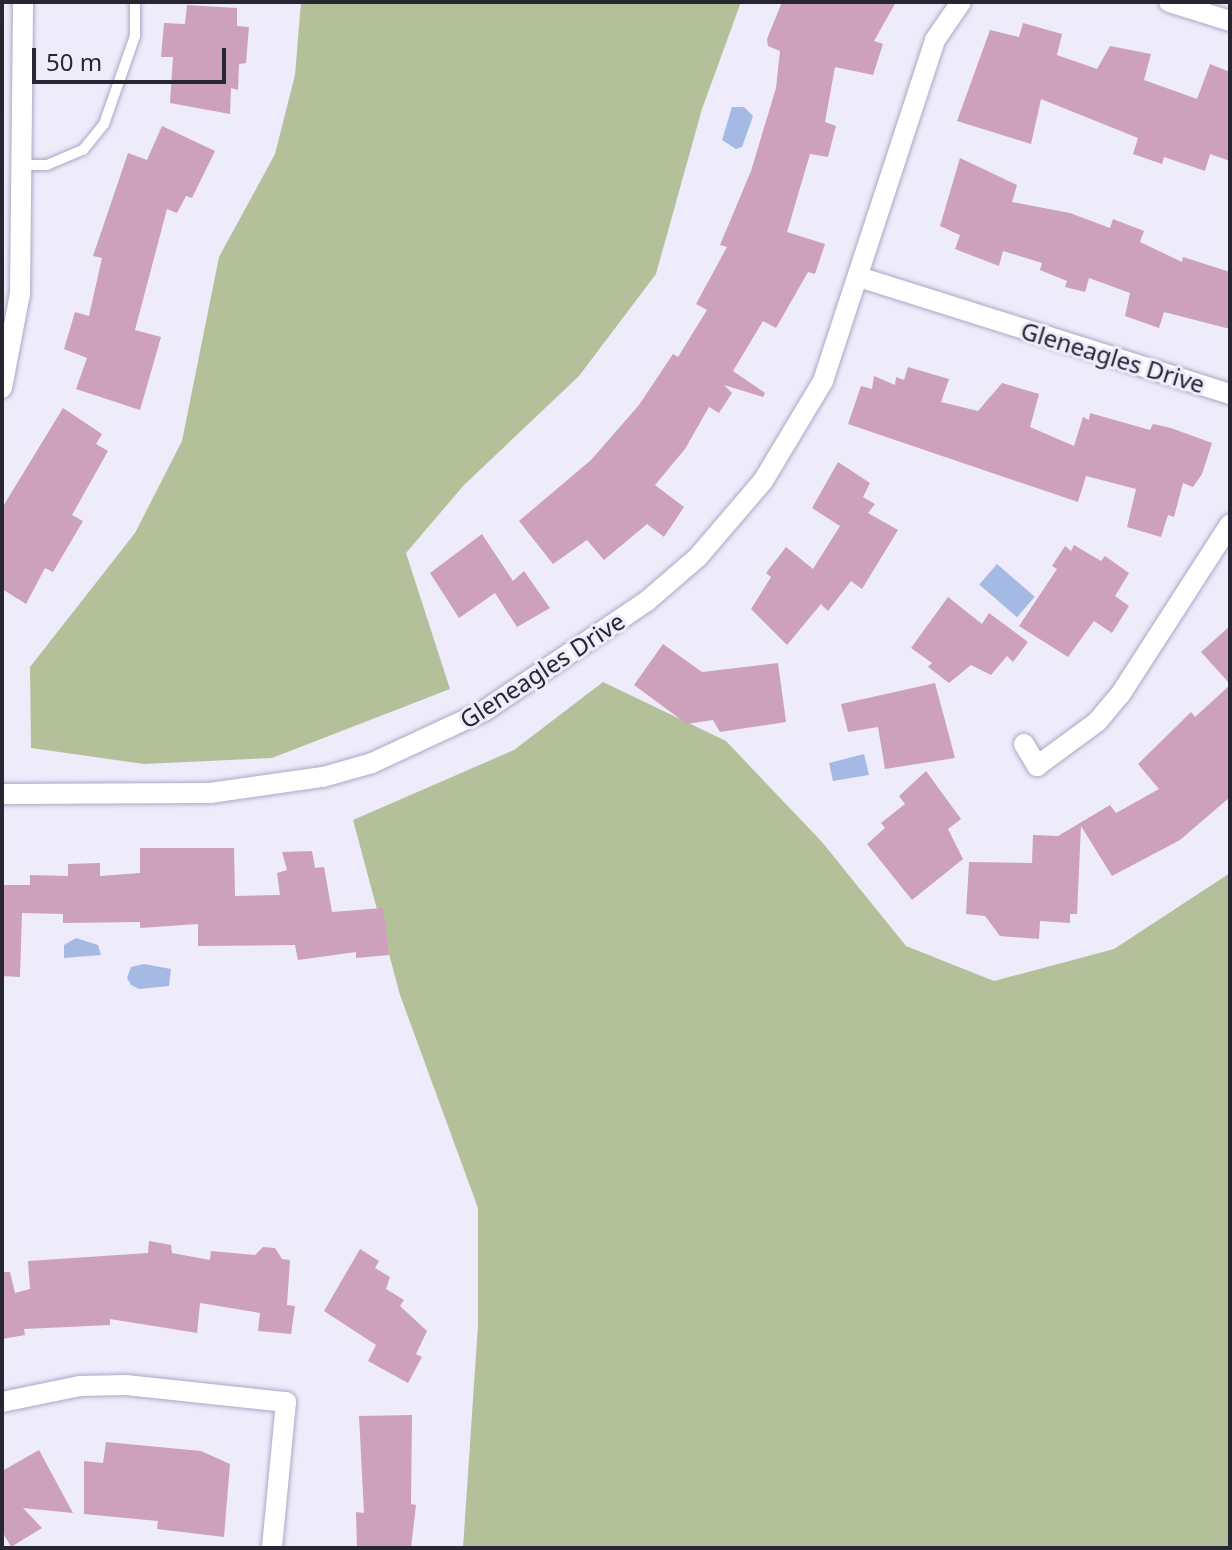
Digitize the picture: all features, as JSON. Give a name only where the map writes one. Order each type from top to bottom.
[{"type":"street","points":[[2,388],[20,294],[23,2]]},
{"type":"street","name":"Gleneagles Drive","points":[[2,794],[260,789],[372,763],[484,711],[647,601],[732,520],[763,481],[823,381],[935,40],[961,2]]},
{"type":"street","points":[[1169,2],[1230,21]]},
{"type":"street","name":"Gleneagles Drive","points":[[859,277],[1230,394]]},
{"type":"street","points":[[1024,744],[1037,766],[1097,722],[1120,695],[1230,524]]},
{"type":"street","points":[[2,1402],[54,1389],[126,1385],[286,1402],[272,1548]]},
{"type":"lane","points":[[21,165],[47,165],[83,150],[104,124],[135,36],[135,2]]},
{"type":"green space","points":[[301,2],[741,2],[702,109],[656,274],[579,376],[464,485],[406,553],[450,689],[272,758],[144,764],[31,748],[30,667],[135,533],[182,441],[219,257],[275,154],[295,75]]},
{"type":"green space","points":[[603,682],[726,741],[822,842],[906,946],[994,981],[1114,949],[1230,873],[1230,1548],[463,1548],[478,1325],[478,1208],[400,995],[353,820],[514,750]]},
{"type":"water","points":[[732,107],[744,107],[753,116],[742,147],[736,149],[722,140]]},
{"type":"water","points":[[997,564],[1035,597],[1017,617],[979,584]]},
{"type":"water","points":[[864,754],[869,775],[833,781],[829,763]]},
{"type":"water","points":[[76,938],[98,945],[101,955],[64,958],[64,945]]},
{"type":"water","points":[[144,964],[171,969],[169,986],[139,989],[131,985],[127,978],[131,967]]},
{"type":"building","points":[[782,2],[896,2],[874,41],[883,44],[873,75],[835,67],[825,122],[836,126],[828,157],[810,154],[787,232],[825,244],[815,274],[808,272],[776,328],[763,321],[733,371],[765,393],[763,397],[724,385],[732,393],[719,413],[709,407],[685,449],[655,485],[684,507],[664,537],[647,524],[604,560],[587,540],[553,564],[519,521],[591,460],[639,405],[673,354],[678,357],[707,310],[696,304],[727,247],[720,245],[751,171],[776,88],[780,51],[768,46],[767,39]]},
{"type":"building","points":[[187,5],[237,8],[237,26],[249,27],[246,63],[239,64],[238,90],[231,88],[230,114],[170,103],[173,57],[161,57],[164,23],[185,24]]},
{"type":"building","points":[[1023,23],[1062,34],[1057,55],[1097,69],[1110,46],[1151,54],[1144,80],[1197,99],[1210,64],[1230,72],[1230,161],[1210,154],[1205,171],[1164,157],[1162,164],[1133,154],[1138,138],[1041,99],[1031,144],[957,121],[990,30],[1019,37]]},
{"type":"building","points":[[162,126],[215,151],[192,198],[186,196],[177,213],[167,209],[135,330],[161,337],[140,410],[76,389],[87,358],[64,349],[75,312],[89,316],[102,258],[93,256],[128,153],[147,160]]},
{"type":"building","points":[[960,158],[1017,185],[1012,202],[1070,213],[1110,228],[1113,219],[1144,231],[1140,242],[1182,262],[1183,257],[1230,272],[1230,329],[1164,312],[1159,328],[1125,316],[1130,293],[1089,278],[1085,292],[1065,287],[1067,281],[1040,270],[1042,263],[1003,251],[999,266],[955,249],[960,235],[940,226]]},
{"type":"building","points":[[908,367],[949,379],[941,402],[978,411],[1002,383],[1039,394],[1030,427],[1074,446],[1083,417],[1089,420],[1090,413],[1150,430],[1153,424],[1171,428],[1212,443],[1202,474],[1193,487],[1183,483],[1174,517],[1168,515],[1161,537],[1127,527],[1136,489],[1086,476],[1078,502],[848,424],[861,386],[872,389],[874,376],[895,385],[896,377],[904,380]]},
{"type":"building","points":[[63,408],[102,434],[96,444],[108,451],[72,515],[83,521],[53,572],[45,568],[26,604],[2,589],[2,508]]},
{"type":"building","points":[[838,462],[870,483],[863,497],[875,504],[868,513],[898,530],[862,589],[851,581],[828,611],[821,604],[787,645],[751,609],[771,577],[766,573],[786,547],[813,569],[840,526],[812,508]]},
{"type":"building","points":[[482,534],[513,581],[524,571],[550,608],[517,627],[495,593],[459,618],[430,573]]},
{"type":"building","points":[[1074,545],[1101,561],[1105,556],[1129,573],[1115,596],[1129,606],[1112,633],[1094,621],[1068,657],[1019,626],[1057,569],[1052,566],[1065,546],[1071,551]]},
{"type":"building","points":[[948,597],[982,624],[989,613],[1028,642],[1013,662],[1007,656],[991,675],[971,665],[949,683],[928,667],[932,663],[911,648]]},
{"type":"building","points":[[1230,626],[1230,684],[1201,652]]},
{"type":"building","points":[[663,644],[702,672],[778,663],[786,722],[720,732],[713,720],[687,724],[634,685]]},
{"type":"building","points":[[935,683],[955,758],[885,769],[878,727],[848,732],[841,704]]},
{"type":"building","points":[[1230,685],[1230,797],[1180,840],[1112,876],[1081,826],[1077,914],[1070,914],[1070,923],[1040,921],[1039,939],[1000,936],[985,916],[966,914],[969,862],[1032,863],[1033,835],[1058,836],[1110,805],[1116,813],[1159,789],[1138,764],[1191,712],[1195,717]]},
{"type":"building","points":[[926,771],[961,819],[948,829],[963,859],[912,900],[867,844],[885,828],[881,823],[905,804],[899,796]]},
{"type":"building","points":[[140,848],[234,848],[235,896],[280,895],[277,873],[287,870],[282,852],[312,851],[315,868],[324,867],[332,912],[383,908],[389,955],[356,958],[356,952],[298,960],[295,945],[198,946],[198,924],[140,928],[140,922],[63,923],[63,914],[22,913],[20,977],[2,976],[2,885],[30,885],[30,875],[68,876],[68,864],[100,863],[100,876],[140,873]]},
{"type":"building","points":[[149,1241],[171,1245],[172,1253],[210,1260],[211,1251],[255,1255],[263,1247],[275,1248],[282,1259],[290,1260],[287,1305],[295,1306],[291,1334],[258,1331],[260,1313],[200,1303],[197,1333],[110,1319],[110,1325],[24,1329],[25,1335],[2,1339],[2,1272],[10,1272],[15,1293],[30,1289],[28,1261],[148,1253]]},
{"type":"building","points":[[360,1249],[379,1261],[375,1268],[390,1277],[386,1289],[404,1300],[400,1306],[427,1331],[416,1354],[422,1357],[408,1383],[368,1361],[376,1345],[324,1311]]},
{"type":"building","points":[[412,1415],[411,1504],[416,1505],[411,1548],[357,1548],[356,1512],[364,1513],[359,1416]]},
{"type":"building","points":[[106,1442],[201,1451],[230,1464],[224,1537],[157,1529],[158,1521],[84,1514],[84,1461],[103,1463]]},
{"type":"building","points":[[39,1450],[73,1513],[23,1508],[42,1528],[11,1547],[2,1531],[2,1471]]}]
